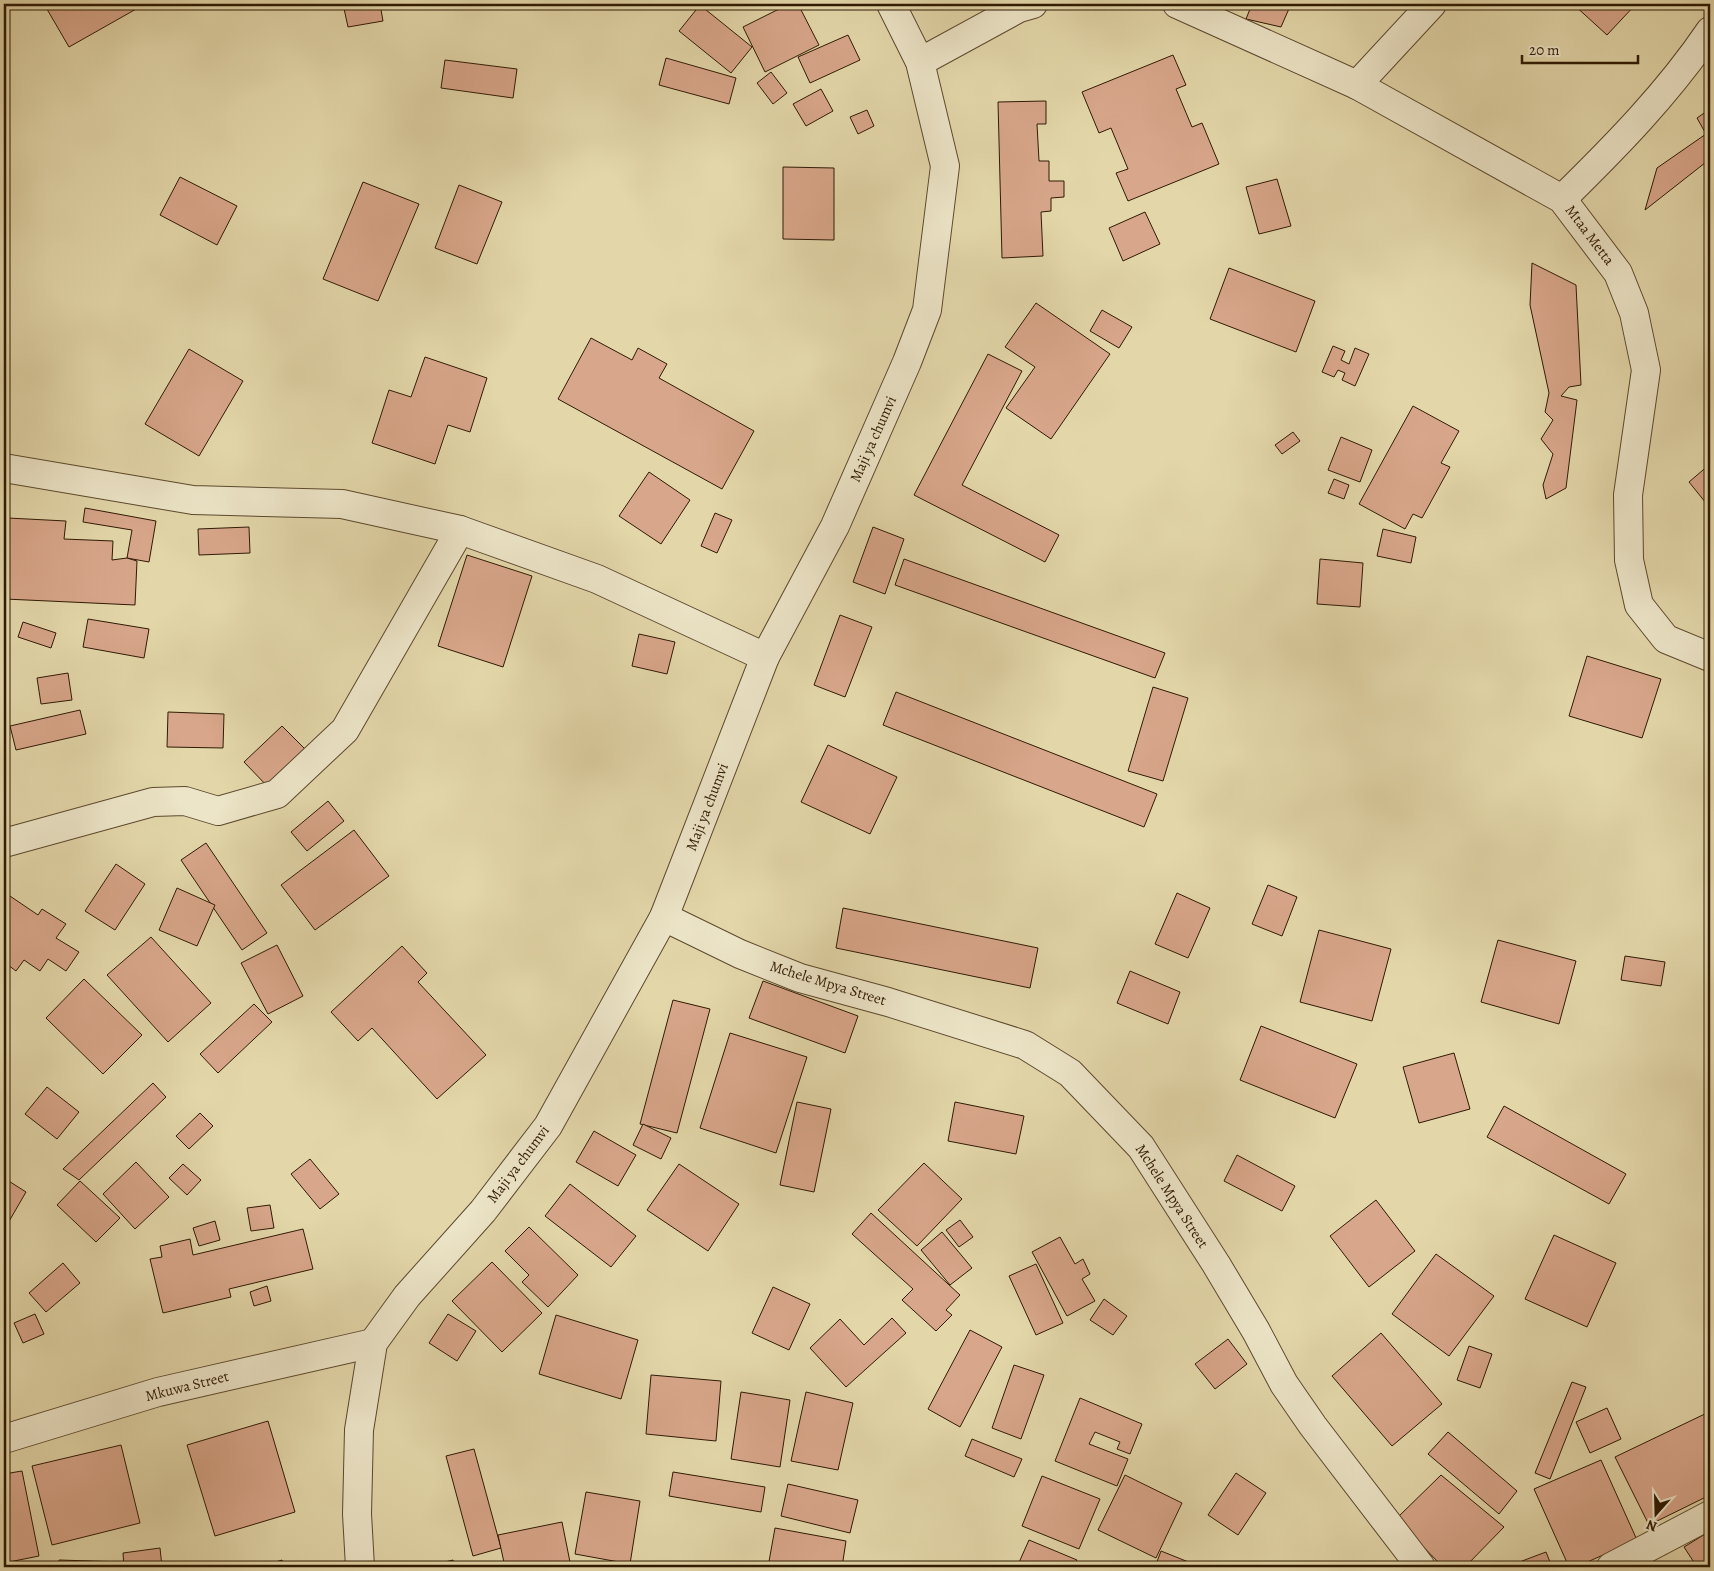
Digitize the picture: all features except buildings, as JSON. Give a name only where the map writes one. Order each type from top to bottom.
[{"type":"street","name":"Maji ya chumvi","points":[[360,1567],[357,1514],[359,1430],[373,1343],[407,1296],[483,1211],[548,1126],[664,917],[765,657],[835,526],[907,362],[927,310],[945,166],[920,62],[892,4]]},
{"type":"street","points":[[920,62],[1020,8],[1033,4]]},
{"type":"street","name":"Mtaa Metta","points":[[1177,4],[1357,85],[1562,199],[1618,273],[1634,313],[1646,370],[1628,495],[1629,560],[1639,605],[1666,639],[1710,657]]},
{"type":"street","points":[[1357,85],[1432,4]]},
{"type":"street","points":[[1562,199],[1649,110],[1688,64],[1710,31]]},
{"type":"street","points":[[4,468],[193,500],[342,504],[460,530],[597,580],[765,657]]},
{"type":"street","points":[[4,843],[153,802],[185,801],[218,811],[277,794],[345,730],[460,530]]},
{"type":"street","name":"Mchele Mpya Street","points":[[664,917],[740,954],[800,978],[888,1002],[1026,1045],[1070,1073],[1141,1147],[1241,1306],[1284,1384],[1421,1567]]},
{"type":"street","name":"Mkuwa Street","points":[[4,1439],[158,1392],[373,1343]]},
{"type":"street","points":[[1611,1567],[1710,1515]]}]
